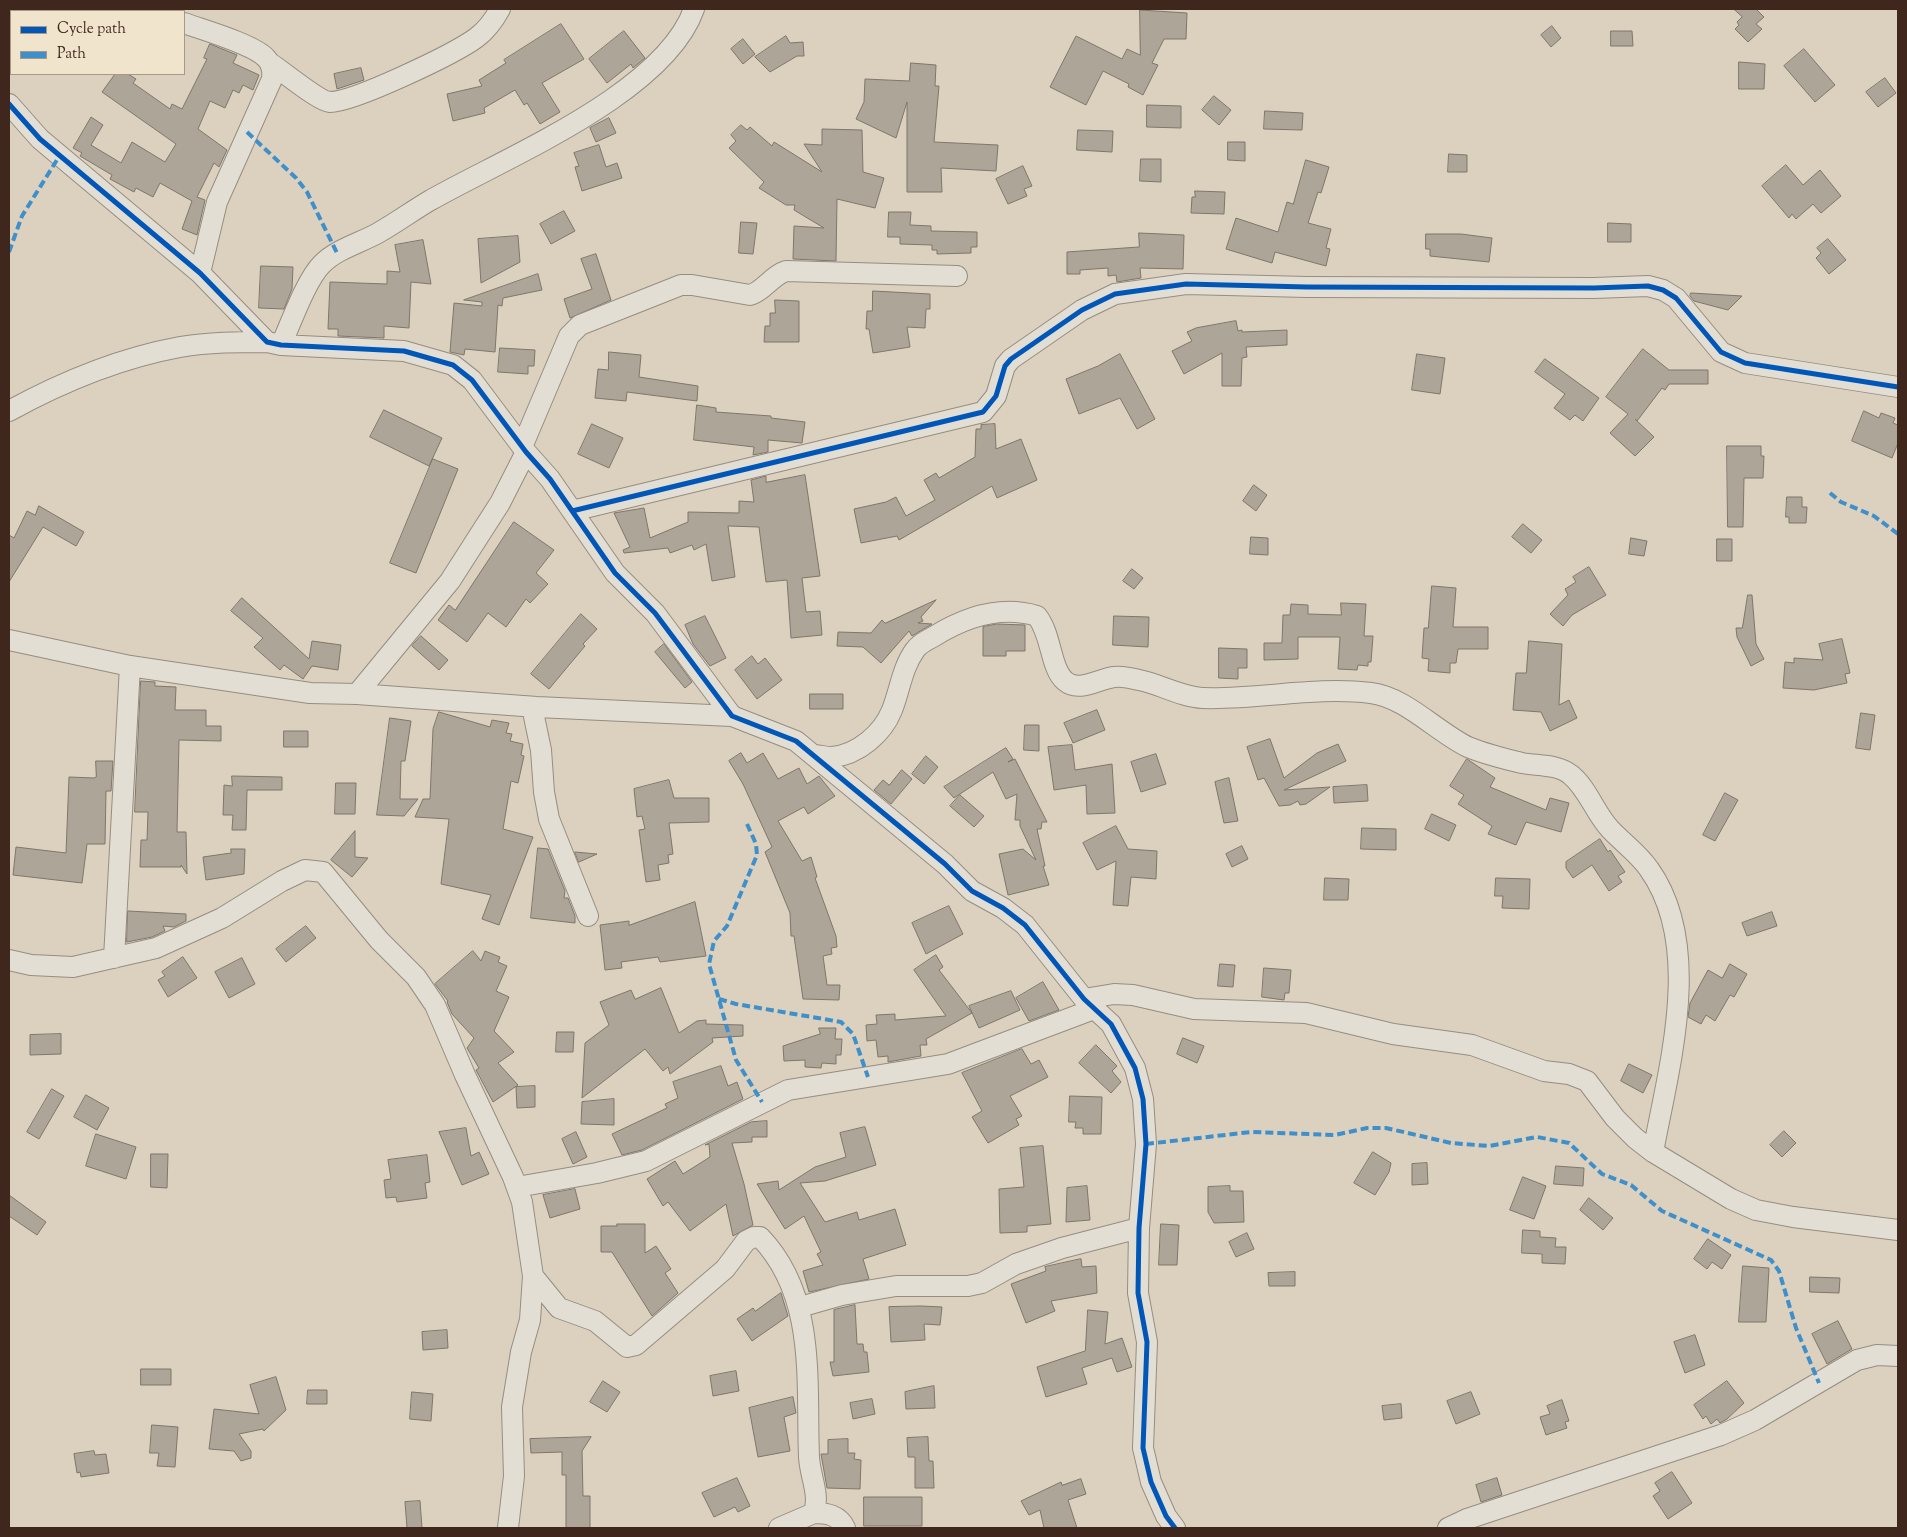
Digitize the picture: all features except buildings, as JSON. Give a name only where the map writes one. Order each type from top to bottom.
[{"type":"street","points":[[185,23],[260,53],[270,63],[288,74],[318,98],[328,102],[377,88],[456,50],[477,38],[493,22],[500,9]]},
{"type":"street","points":[[274,343],[311,281],[325,262],[378,233],[430,201],[518,156],[584,118],[638,79],[681,36],[694,9]]},
{"type":"street","points":[[200,273],[217,202],[272,79],[270,63]]},
{"type":"street","points":[[9,104],[40,139],[200,273],[274,343]]},
{"type":"street","points":[[357,694],[450,581],[500,503],[524,449],[569,336],[580,325],[669,288],[692,285],[750,295],[755,294],[774,276],[786,272],[957,276]]},
{"type":"street","points":[[572,511],[983,412],[996,396],[1005,366],[1012,359],[1082,310],[1115,294],[1186,284],[1317,287],[1594,288],[1648,286],[1676,298],[1708,339],[1721,352],[1733,359],[1745,363],[1898,387]]},
{"type":"street","points":[[9,411],[75,378],[140,357],[207,344],[274,343],[404,351],[431,357],[453,366],[472,380],[524,449],[550,479],[615,572],[655,613],[732,716]]},
{"type":"street","points":[[813,755],[832,757],[850,752],[869,741],[884,727],[892,710],[906,664],[916,647],[952,625],[974,617],[1007,611],[1038,616],[1047,631],[1057,671],[1065,681],[1072,685],[1082,686],[1113,677],[1129,677],[1200,698],[1278,692],[1336,691],[1374,693],[1408,707],[1435,728],[1470,747],[1523,763],[1558,768],[1571,775],[1608,827],[1649,868],[1668,904],[1677,936],[1679,982],[1674,1031],[1653,1152]]},
{"type":"street","points":[[9,640],[130,666],[310,693],[357,694],[532,706],[732,716],[796,740],[937,858],[972,891],[1003,908],[1026,925],[1089,1004],[1111,1024],[1125,1045],[1135,1068],[1143,1099],[1146,1144],[1139,1228],[1138,1294],[1147,1342],[1143,1448],[1151,1482],[1166,1516],[1175,1528]]},
{"type":"street","points":[[114,958],[130,666]]},
{"type":"street","points":[[532,706],[541,750],[544,792],[549,818],[588,916]]},
{"type":"street","points":[[9,960],[31,965],[73,967],[156,948],[222,918],[282,881],[305,870],[323,872],[379,940],[416,977],[436,1005],[522,1202],[534,1276],[530,1320],[521,1352],[512,1407],[514,1476],[508,1528]]},
{"type":"street","points":[[517,1187],[597,1173],[646,1161],[788,1090],[948,1064],[1114,994],[1133,995],[1194,1010],[1306,1013],[1393,1034],[1472,1045],[1544,1071],[1569,1074],[1587,1081],[1615,1118],[1653,1152],[1731,1199],[1756,1210],[1793,1218],[1837,1221],[1898,1230]]},
{"type":"street","points":[[800,1307],[842,1295],[896,1286],[968,1286],[982,1282],[1026,1261],[1062,1248],[1139,1228]]},
{"type":"street","points":[[534,1276],[560,1308],[595,1321],[627,1347],[636,1345],[725,1269],[746,1241],[754,1237],[760,1237],[768,1245],[796,1294],[800,1307],[806,1348],[810,1466],[816,1489],[817,1504],[814,1513]]},
{"type":"street","points":[[1448,1528],[1467,1519],[1721,1435],[1755,1420],[1858,1360],[1877,1355],[1898,1356]]},
{"type":"street","points":[[779,1528],[814,1513],[832,1516],[838,1519],[845,1528]]},
{"type":"marked path","points":[[247,132],[296,178],[307,192],[337,253]]},
{"type":"marked path","points":[[9,252],[22,216],[60,155]]},
{"type":"marked path","points":[[1830,493],[1841,502],[1874,516],[1898,534]]},
{"type":"marked path","points":[[747,824],[756,844],[757,855],[727,926],[714,941],[709,964],[736,1060],[762,1102]]},
{"type":"marked path","points":[[719,999],[736,1004],[841,1022],[853,1034],[868,1077]]},
{"type":"marked path","points":[[1146,1144],[1251,1132],[1335,1135],[1367,1128],[1386,1128],[1451,1143],[1489,1146],[1537,1137],[1569,1143],[1602,1174],[1631,1185],[1662,1211],[1771,1260],[1779,1271],[1796,1328],[1819,1383]]},
{"type":"cycle path","points":[[9,104],[40,139],[200,273],[267,342],[281,345],[404,351],[453,365],[472,380],[526,452],[550,479],[615,573],[655,613],[732,716],[796,741],[945,864],[972,891],[1003,908],[1025,925],[1084,999],[1111,1024],[1135,1068],[1143,1099],[1146,1144],[1139,1228],[1138,1293],[1147,1342],[1143,1448],[1151,1482],[1166,1516],[1175,1528]]},
{"type":"cycle path","points":[[572,511],[983,412],[996,396],[1005,366],[1011,359],[1082,310],[1115,294],[1186,284],[1307,287],[1594,288],[1648,286],[1663,290],[1676,298],[1721,352],[1745,363],[1898,387]]}]
